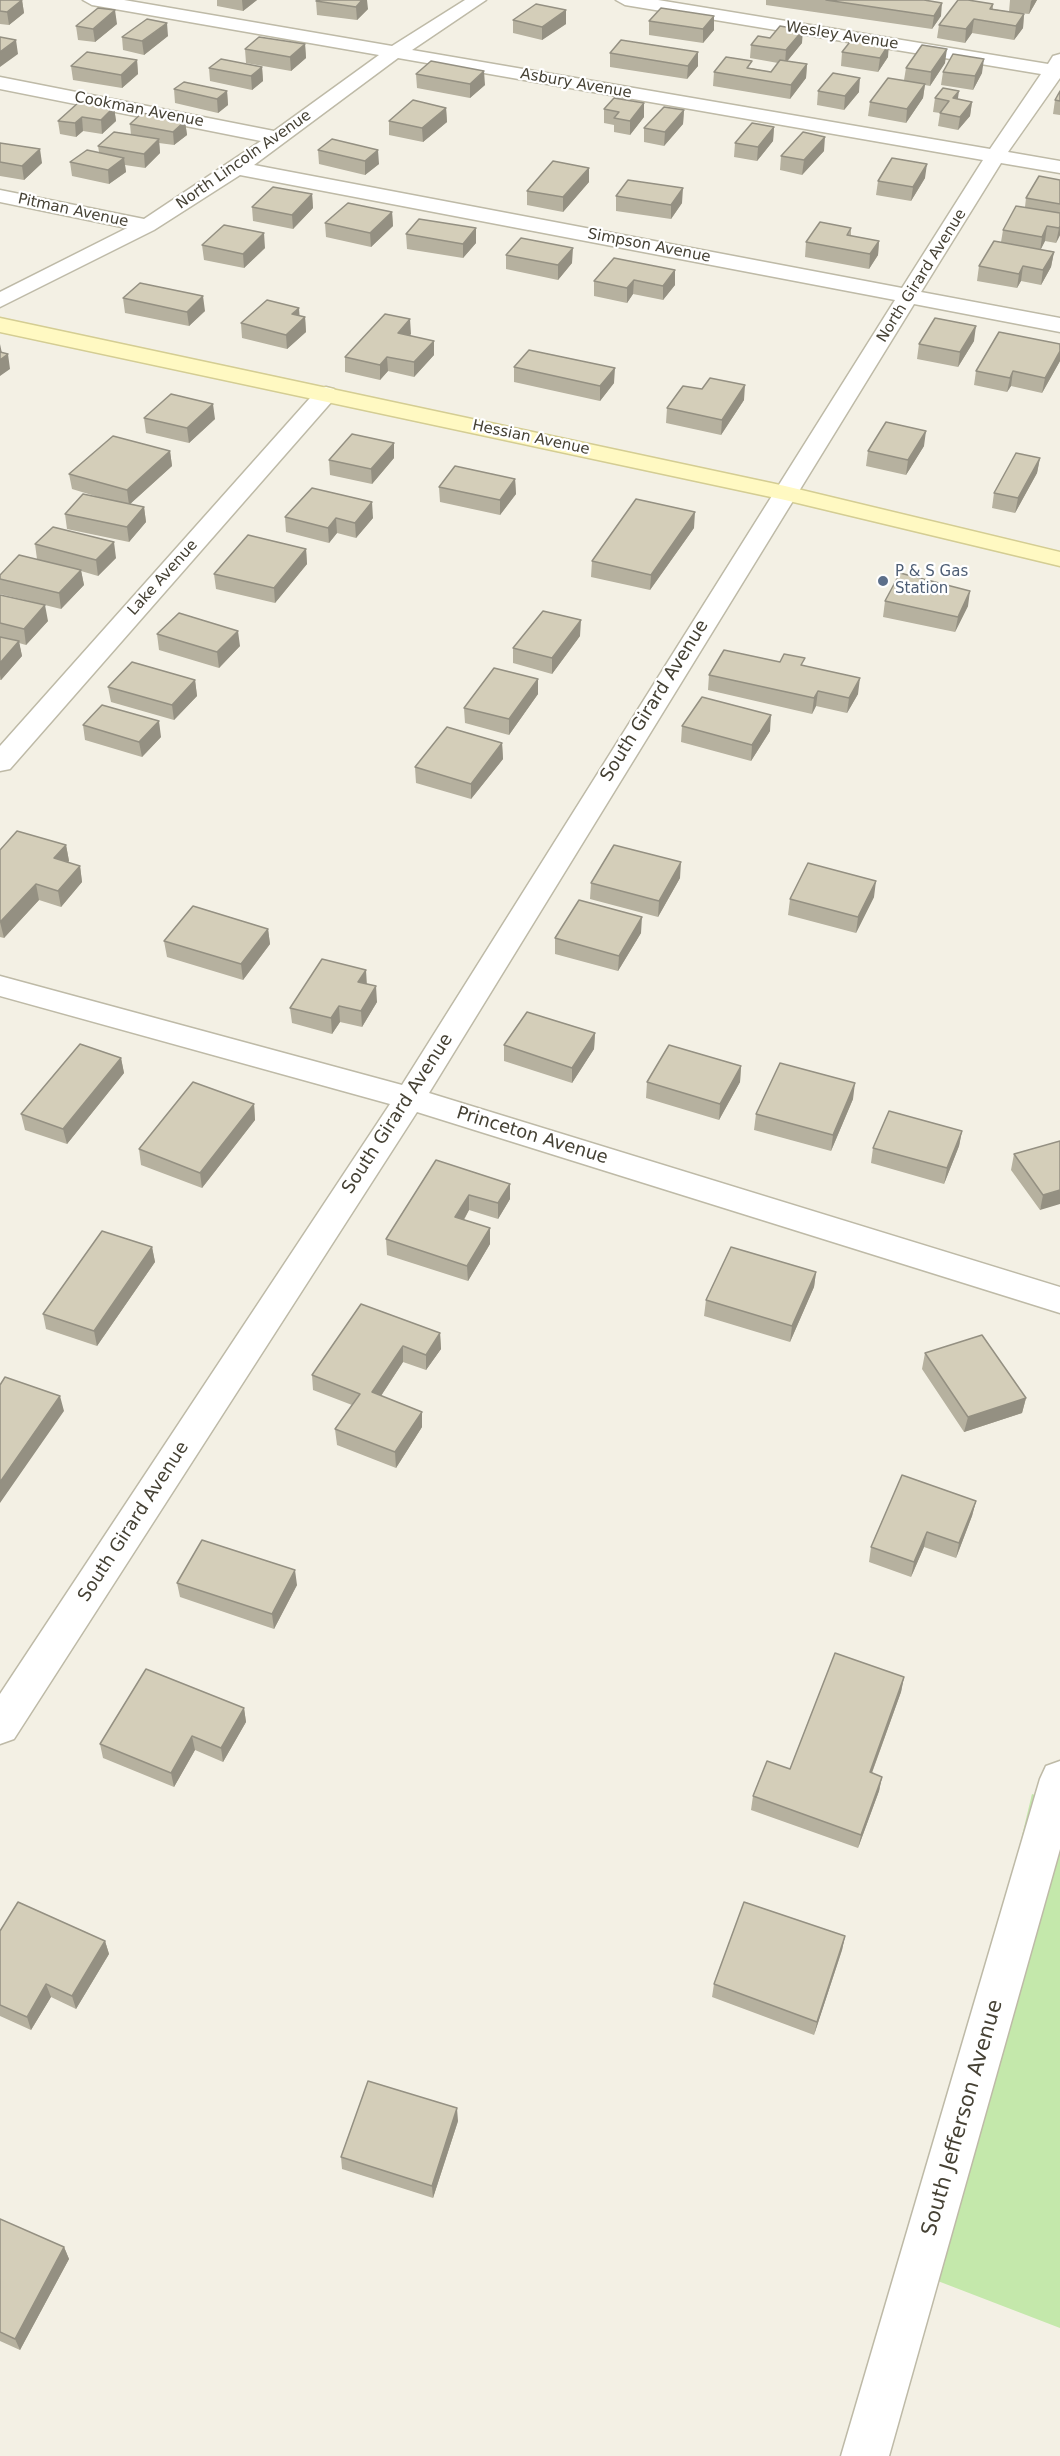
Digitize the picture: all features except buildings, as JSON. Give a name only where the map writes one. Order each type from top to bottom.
[{"type":"main road","name":"Hessian Avenue","points":[[0,325],[785,493],[1060,559]]},
{"type":"street","name":"Asbury Avenue","points":[[92,0],[392,54],[1060,166]]},
{"type":"street","name":"North Lincoln Avenue","points":[[0,300],[147,226],[237,168],[392,54],[477,0]]},
{"type":"street","name":"Wesley Avenue","points":[[625,0],[1058,68]]},
{"type":"street","name":"North Girard Avenue","points":[[785,493],[996,155],[1058,68]]},
{"type":"street","name":"Cookman Avenue","points":[[0,83],[278,138]]},
{"type":"street","name":"Simpson Avenue","points":[[237,168],[1060,325]]},
{"type":"street","name":"Pitman Avenue","points":[[0,195],[147,226]]},
{"type":"street","name":"Lake Avenue","points":[[0,763],[326,394]]},
{"type":"street","name":"South Girard Avenue","points":[[0,1727],[410,1098],[785,493]]},
{"type":"street","name":"Princeton Avenue","points":[[0,986],[410,1098],[1060,1300]]},
{"type":"street","name":"South Jefferson Avenue","points":[[865,2456],[1060,1779]]},
{"type":"green space","points":[[1032,1794],[1060,1804],[1060,2328],[917,2273]]},
{"type":"place","name":"P & S Gas Station","points":[[883,581]]}]
